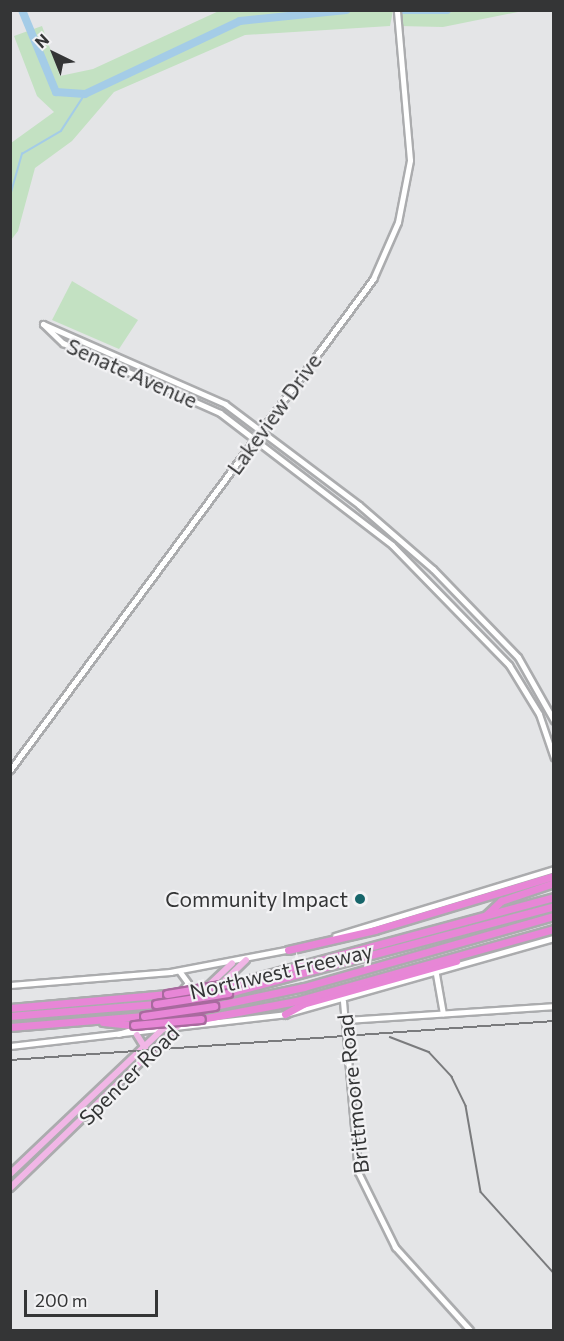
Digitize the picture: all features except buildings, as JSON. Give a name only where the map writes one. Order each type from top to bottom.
[{"type":"highway","points":[[288,950],[375,930],[535,881],[553,871]]},
{"type":"highway","points":[[484,917],[501,901],[554,883]]},
{"type":"highway","name":"Northwest Freeway","points":[[10,1008],[167,994],[239,982],[554,897]]},
{"type":"highway","points":[[10,1016],[156,1004],[228,993],[554,906]]},
{"type":"highway","name":"Northwest Freeway","points":[[10,1027],[144,1016],[214,1006],[304,987],[554,916]]},
{"type":"highway","points":[[98,1020],[134,1025],[201,1019],[296,1001],[554,929]]},
{"type":"highway","points":[[285,1014],[303,1004],[512,940]]},
{"type":"main road","name":"Spencer Road","points":[[10,1188],[246,960]]},
{"type":"main road","name":"Spencer Road","points":[[10,1179],[13,1172],[232,963]]},
{"type":"main road","points":[[137,1035],[144,1048]]},
{"type":"street","name":"Lakeview Drive","points":[[10,770],[373,279],[398,222],[410,139],[397,10]]},
{"type":"street","name":"Senate Avenue","points":[[554,721],[518,657],[433,569],[261,431],[195,388],[43,324],[63,343],[191,397],[255,440],[392,545],[458,610],[521,683],[554,758]]},
{"type":"street","points":[[10,985],[170,972],[232,963],[288,950],[553,871]]},
{"type":"street","points":[[10,1046],[137,1035],[285,1014],[343,1001],[554,938]]},
{"type":"street","points":[[102,1039],[151,1024],[190,981],[184,973],[170,972]]},
{"type":"street","points":[[436,974],[443,1013]]},
{"type":"street","name":"Brittmoore Road","points":[[343,1001],[358,1172],[395,1247],[470,1330]]},
{"type":"street","points":[[345,1020],[554,1006]]},
{"type":"green space","points":[[221,10],[393,11],[390,26],[245,35],[114,92],[72,141],[35,168],[18,231],[11,240],[11,143],[54,112],[37,96],[14,36],[42,26],[60,76],[93,69]]},
{"type":"green space","points":[[523,11],[443,27],[399,26],[401,14]]},
{"type":"green space","points":[[72,281],[138,320],[119,349],[52,320]]},
{"type":"waterway","points":[[22,10],[56,92],[85,94],[240,21],[346,10]]},
{"type":"waterway","points":[[401,10],[447,10]]},
{"type":"waterway","points":[[10,196],[22,154],[61,131],[85,94]]},
{"type":"railway","points":[[10,1060],[554,1021]]},
{"type":"railway","points":[[390,1037],[429,1052],[452,1077],[466,1106],[481,1192],[554,1273]]},
{"type":"place","name":"Community Impact","points":[[360,899]]}]
